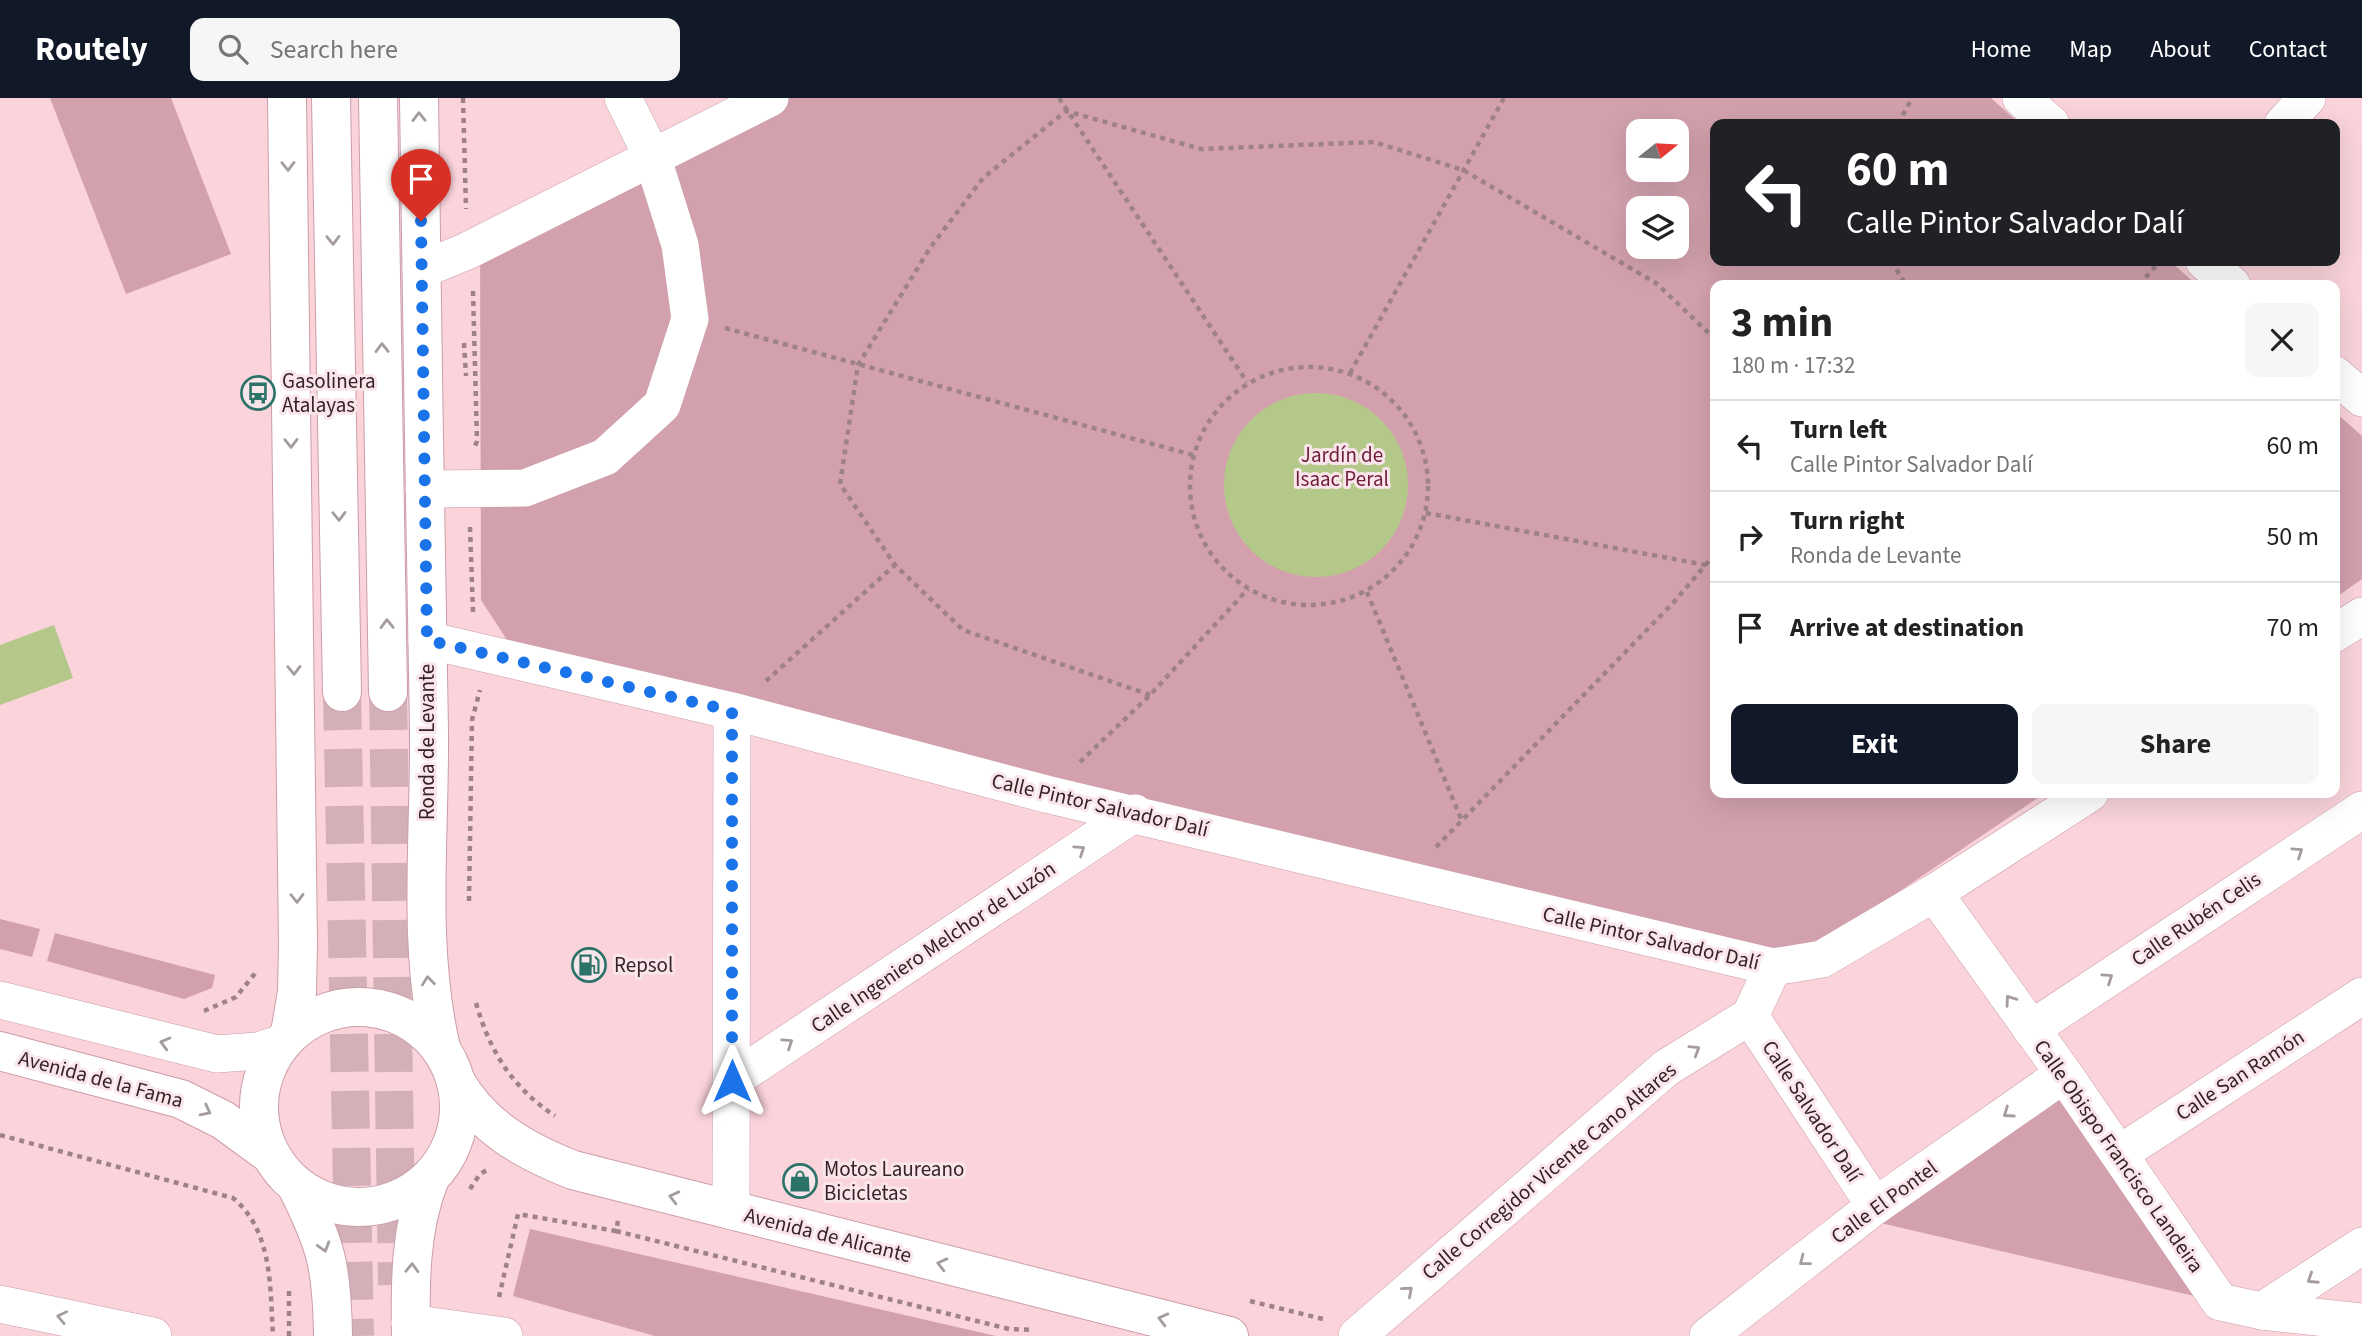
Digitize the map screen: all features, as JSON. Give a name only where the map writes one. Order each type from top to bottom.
[{"type":"main road","points":[[287,98],[298,992],[285,1039],[265,1074],[259,1106],[264,1139],[271,1155],[296,1185],[316,1224],[327,1257],[332,1287],[333,1336]]},
{"type":"main road","points":[[331,98],[342,692]]},
{"type":"main road","name":"Ronda de Levante","points":[[379,98],[388,692]]},
{"type":"main road","name":"Ronda de Levante","points":[[418,98],[427,640],[426,944],[430,996],[448,1065]]},
{"type":"main road","points":[[285,1039],[304,1023],[335,1009],[369,1007],[409,1020],[448,1065],[459,1099],[456,1133],[441,1165],[404,1197],[388,1203],[356,1208],[324,1201],[296,1185]]},
{"type":"main road","name":"Avenida de la Fama","points":[[0,1051],[181,1099],[223,1120],[271,1155]]},
{"type":"main road","name":"Avenida de Alicante","points":[[448,1065],[477,1111],[519,1146],[573,1170],[1229,1336]]},
{"type":"main road","points":[[411,1329],[415,1223],[429,1178]]},
{"type":"street","points":[[425,489],[524,488],[605,457],[662,405],[691,319],[680,245],[652,156],[623,98]]},
{"type":"street","points":[[421,270],[467,251],[770,98]]},
{"type":"street","points":[[2021,98],[2045,119]]},
{"type":"street","points":[[2288,119],[2307,98]]},
{"type":"street","points":[[2210,266],[2226,280]]},
{"type":"street","points":[[2340,379],[2362,398]]},
{"type":"street","points":[[2340,630],[2362,616]]},
{"type":"street","name":"Calle Pintor Salvador Dalí","points":[[427,640],[732,711],[1046,794],[1135,813],[1773,967]]},
{"type":"street","points":[[732,711],[732,1211]]},
{"type":"street","points":[[1750,1016],[1773,967],[1822,959],[1934,893],[2082,798]]},
{"type":"street","name":"Calle Rubén Celis","points":[[2031,1029],[2362,810]]},
{"type":"street","name":"Calle Ingeniero Melchor de Luzón","points":[[732,1081],[1135,813]]},
{"type":"street","name":"Calle Obispo Francisco Landeira","points":[[1934,893],[2064,1073],[2220,1302],[2262,1311],[2362,1322]]},
{"type":"street","name":"Calle San Ramón","points":[[2119,1154],[2362,996]]},
{"type":"street","points":[[0,1000],[209,1053],[258,1051],[285,1039]]},
{"type":"street","name":"Calle Salvador Dalí","points":[[1750,1016],[1875,1206]]},
{"type":"street","name":"Calle Corregidor Vicente Cano Altares","points":[[1357,1336],[1666,1068],[1750,1016]]},
{"type":"street","name":"Calle El Pontel","points":[[1708,1336],[1875,1206],[2064,1073]]},
{"type":"street","points":[[2262,1311],[2362,1247]]},
{"type":"street","points":[[0,1304],[153,1336]]},
{"type":"street","points":[[411,1329],[498,1334]]},
{"type":"path","points":[[463,98],[467,251],[474,298],[477,441],[473,451]]},
{"type":"path","points":[[1059,98],[1247,382]]},
{"type":"path","points":[[1350,373],[1504,98]]},
{"type":"path","points":[[1901,119],[1912,98]]},
{"type":"path","points":[[1066,111],[1201,149],[1374,142],[1463,170],[1656,283],[1710,334]]},
{"type":"path","points":[[1066,111],[983,178],[930,248],[858,365],[840,484],[895,565],[963,630],[1150,695]]},
{"type":"path","points":[[2143,280],[2156,266]]},
{"type":"path","points":[[691,319],[1193,455]]},
{"type":"path","points":[[461,337],[466,349],[466,389]]},
{"type":"path","points":[[1315,366],[1350,373],[1381,390],[1405,414],[1422,444],[1429,478],[1426,513],[1414,545],[1394,571],[1367,592],[1328,605],[1287,604],[1248,589],[1218,565],[1198,532],[1189,494],[1193,455],[1204,427],[1223,402],[1247,382],[1280,369],[1315,366]]},
{"type":"path","points":[[1426,513],[1706,565]]},
{"type":"path","points":[[469,514],[471,605],[481,651],[480,692],[472,720],[469,915]]},
{"type":"path","points":[[1405,880],[1674,603],[1710,560]]},
{"type":"path","points":[[732,711],[895,565]]},
{"type":"path","points":[[1046,794],[1150,695],[1248,589]]},
{"type":"path","points":[[1367,592],[1462,821]]},
{"type":"path","points":[[193,1012],[221,1006],[236,997],[251,981],[264,960]]},
{"type":"path","points":[[475,1001],[489,1044],[513,1081],[561,1120]]},
{"type":"path","points":[[0,1135],[233,1198],[247,1209],[262,1242],[270,1278],[273,1336]]},
{"type":"path","points":[[467,1193],[480,1174],[491,1168]]},
{"type":"path","points":[[616,1231],[626,1185]]},
{"type":"path","points":[[498,1334],[518,1214],[616,1231],[1009,1329],[1035,1330]]},
{"type":"path","points":[[288,1281],[289,1336]]},
{"type":"green space","points":[[50,98],[171,98],[231,254],[126,294]]},
{"type":"green space","name":"Jardín de Isaac Peral","points":[[751,98],[1991,98],[2014,119],[1710,119],[1710,266],[2176,266],[2191,280],[1710,280],[1710,798],[2038,798],[1848,926],[1797,950],[1746,946],[509,643],[481,600],[480,232]]},
{"type":"green space","points":[[2340,416],[2362,436],[2362,579],[2340,594]]},
{"type":"green space","points":[[0,919],[40,929],[32,957],[0,949]]},
{"type":"green space","points":[[55,933],[215,975],[212,988],[184,999],[47,961]]},
{"type":"green space","points":[[2064,1074],[2220,1302],[1859,1218]]},
{"type":"green space","points":[[530,1229],[996,1336],[655,1336],[513,1296]]},
{"type":"shaded area","points":[[1316,393],[1334,394],[1351,400],[1367,408],[1381,420],[1393,434],[1401,450],[1407,467],[1407,503],[1401,520],[1393,536],[1381,550],[1367,562],[1351,570],[1334,576],[1316,577],[1298,576],[1281,570],[1265,562],[1251,550],[1239,536],[1231,520],[1225,503],[1224,485],[1225,467],[1231,450],[1239,434],[1251,420],[1265,408],[1281,400],[1298,394]]},
{"type":"shaded area","points":[[54,625],[73,678],[0,705],[0,645]]},
{"type":"tunnel","points":[[342,692],[355,1336]]},
{"type":"tunnel","points":[[388,692],[397,1285]]},
{"type":"place","name":"Gasolinera Atalayas","points":[[258,393]]},
{"type":"place","name":"Repsol","points":[[589,965]]},
{"type":"place","name":"Motos Laureano Bicicletas","points":[[800,1181]]},
{"type":"route","points":[[421,221],[427,640],[732,711],[732,1081]]}]
